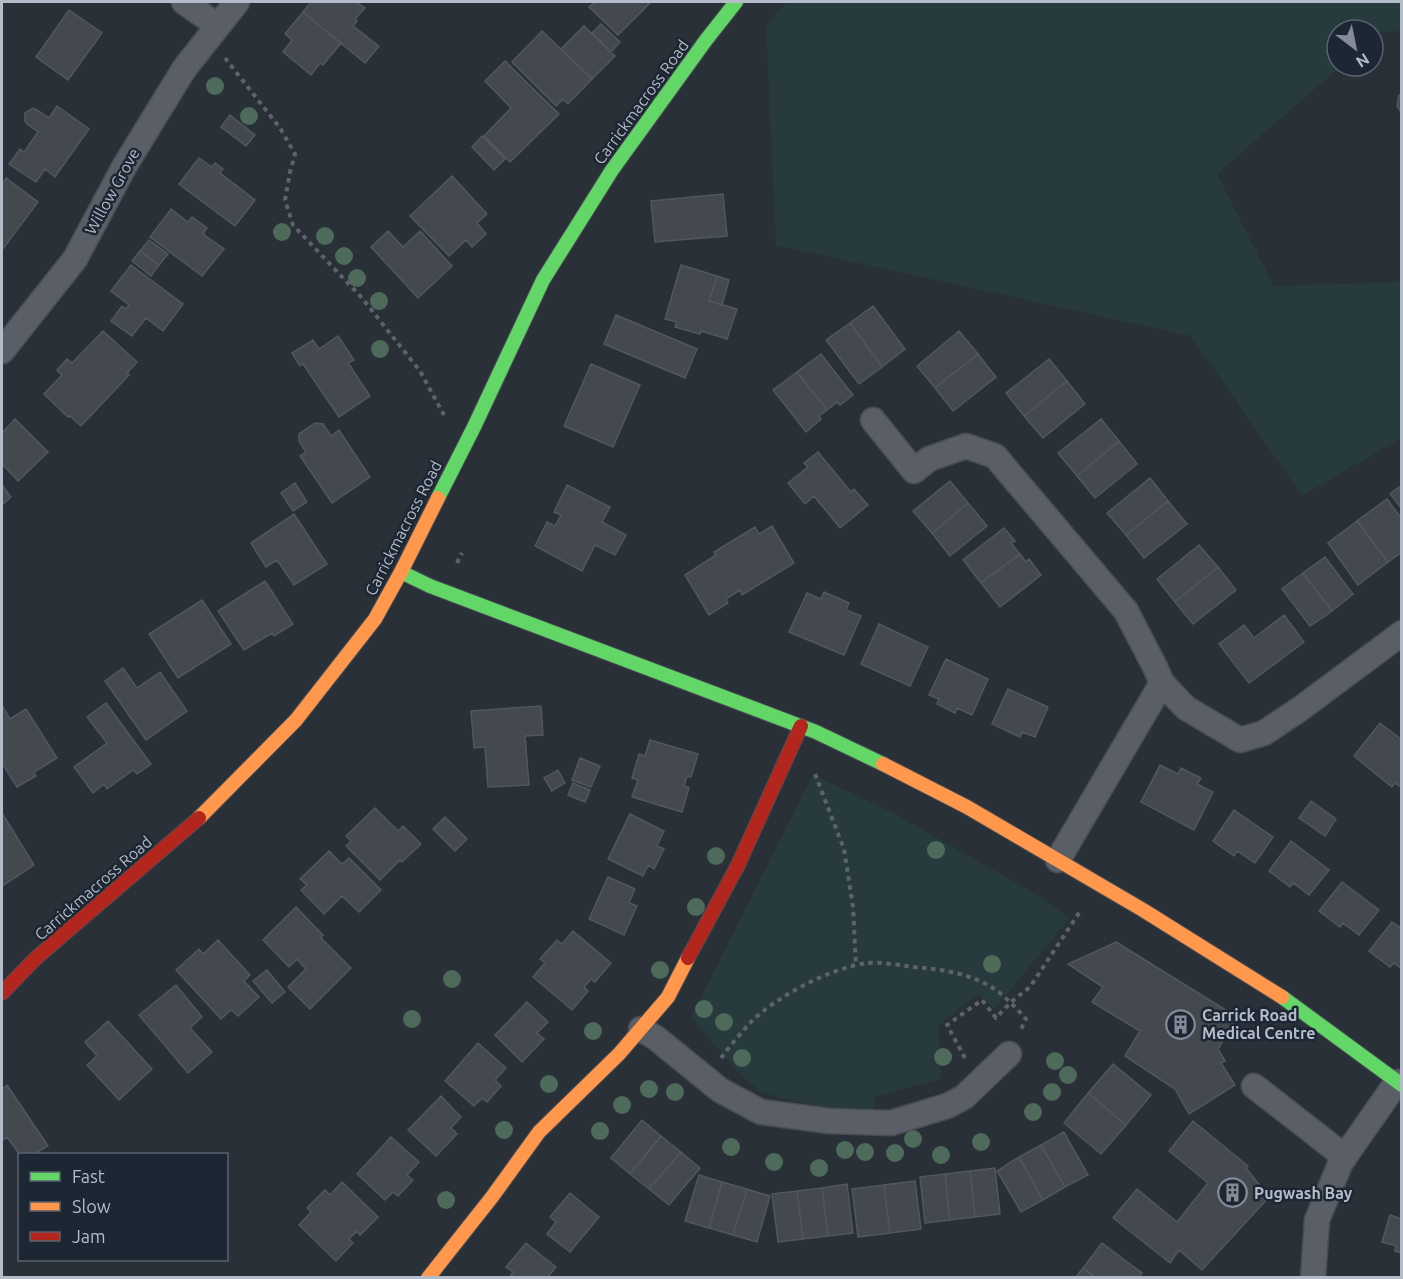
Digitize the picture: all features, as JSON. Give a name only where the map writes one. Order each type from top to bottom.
[{"type":"street","points":[[184,2],[213,32]]},
{"type":"street","name":"Willow Grove","points":[[2,351],[75,259],[124,167],[184,69],[237,2]]},
{"type":"street","name":"Carrickmacross Road","points":[[2,993],[36,958],[192,825],[296,720],[375,619],[474,427],[543,280],[612,170],[736,2]]},
{"type":"street","points":[[873,420],[914,471],[928,459],[966,446],[995,456],[1126,611],[1162,683],[1186,708],[1239,740],[1264,733],[1300,709],[1401,633]]},
{"type":"street","points":[[401,572],[430,586],[801,726],[857,751],[967,807],[1143,910],[1288,1001],[1399,1083],[1345,1157],[1317,1220],[1313,1278]]},
{"type":"street","points":[[1058,860],[1162,683]]},
{"type":"street","points":[[428,1278],[492,1197],[539,1131],[620,1054],[668,997],[738,866],[801,726]]},
{"type":"street","points":[[642,1029],[720,1090],[761,1112],[830,1121],[891,1123],[947,1106],[964,1097],[1009,1054]]},
{"type":"street","points":[[1254,1086],[1345,1157]]},
{"type":"path","points":[[213,32],[280,128],[295,154],[285,200],[293,225],[362,298],[420,371],[448,421]]},
{"type":"path","points":[[791,749],[814,772],[844,849],[853,907],[856,965]]},
{"type":"path","points":[[964,1066],[965,1056],[946,1025],[981,1000],[996,1018],[1030,987],[1098,884]]},
{"type":"path","points":[[705,1077],[751,1022],[774,1004],[805,985],[856,965],[871,963],[943,969],[985,984],[1011,1002],[1026,1019],[1009,1054]]},
{"type":"green space","points":[[786,2],[1401,2],[1401,31],[1385,32],[1385,18],[1325,18],[1325,78],[1327,78],[1217,174],[1274,286],[1401,282],[1401,438],[1302,496],[1191,336],[776,245],[766,26]]},
{"type":"green space","points":[[813,775],[895,814],[1020,885],[1070,918],[994,1009],[978,994],[938,1026],[941,1079],[875,1096],[874,1108],[831,1108],[760,1092],[737,1071],[691,1017]]},
{"type":"building","points":[[311,2],[356,2],[365,8],[355,19],[357,21],[353,26],[379,46],[365,63],[303,12]]},
{"type":"building","points":[[595,2],[651,2],[618,35],[589,7]]},
{"type":"building","points":[[69,10],[102,33],[68,80],[36,57]]},
{"type":"building","points":[[303,12],[341,43],[323,65],[320,63],[311,75],[283,52],[292,40],[285,34]]},
{"type":"building","points":[[601,24],[620,42],[611,52],[592,33]]},
{"type":"building","points":[[584,26],[615,56],[592,79],[561,49]]},
{"type":"building","points":[[542,31],[592,79],[568,104],[563,99],[556,106],[512,62]]},
{"type":"building","points":[[505,61],[559,114],[510,162],[484,136],[511,108],[485,81]]},
{"type":"building","points":[[1402,94],[1402,114],[1397,106],[1399,95]]},
{"type":"building","points":[[57,106],[89,129],[55,177],[45,169],[36,182],[9,164],[20,149],[24,152],[38,132],[27,124],[25,113],[33,108],[49,118]]},
{"type":"building","points":[[230,115],[255,135],[246,146],[221,127]]},
{"type":"building","points":[[482,136],[505,159],[494,170],[472,147]]},
{"type":"building","points":[[199,158],[212,167],[215,163],[223,169],[220,173],[255,200],[235,226],[179,184]]},
{"type":"building","points":[[452,176],[487,214],[477,223],[486,234],[472,247],[466,240],[449,256],[410,216]]},
{"type":"building","points":[[6,178],[38,202],[2,250],[2,185]]},
{"type":"building","points":[[723,194],[727,236],[655,242],[651,201]]},
{"type":"building","points":[[171,209],[188,222],[192,217],[207,228],[203,234],[224,249],[202,276],[150,237]]},
{"type":"building","points":[[388,231],[403,247],[420,231],[452,266],[418,298],[371,247]]},
{"type":"building","points":[[149,240],[168,254],[159,265],[140,251]]},
{"type":"building","points":[[140,251],[159,265],[151,276],[132,261]]},
{"type":"building","points":[[131,265],[183,304],[163,331],[146,318],[132,336],[111,321],[122,306],[126,309],[129,305],[111,291]]},
{"type":"building","points":[[681,265],[717,276],[709,301],[737,309],[727,339],[701,331],[700,334],[675,327],[677,322],[665,319]]},
{"type":"building","points":[[717,276],[729,280],[722,305],[709,301]]},
{"type":"building","points":[[873,306],[905,349],[882,367],[850,323]]},
{"type":"building","points":[[616,315],[697,349],[685,378],[604,344]]},
{"type":"building","points":[[850,323],[882,367],[859,384],[826,340]]},
{"type":"building","points":[[103,331],[137,362],[127,373],[129,375],[81,426],[44,394],[62,375],[57,370],[67,359],[72,363]]},
{"type":"building","points":[[959,331],[978,354],[935,388],[917,366]]},
{"type":"building","points":[[338,336],[354,360],[348,363],[370,396],[339,417],[303,364],[300,366],[292,353],[313,340],[319,349]]},
{"type":"building","points":[[821,354],[853,395],[840,405],[837,402],[827,410],[797,372]]},
{"type":"building","points":[[978,354],[996,377],[953,411],[935,388]]},
{"type":"building","points":[[1049,359],[1067,381],[1024,416],[1006,393]]},
{"type":"building","points":[[591,364],[640,385],[613,447],[564,426]]},
{"type":"building","points":[[797,372],[827,410],[819,416],[821,419],[806,432],[773,390]]},
{"type":"building","points":[[1067,381],[1085,404],[1043,438],[1024,416]]},
{"type":"building","points":[[15,419],[48,452],[18,481],[2,464],[2,433]]},
{"type":"building","points":[[1101,419],[1119,441],[1077,476],[1058,453]]},
{"type":"building","points":[[315,423],[323,424],[331,436],[339,430],[370,477],[332,503],[300,456],[306,452],[299,441],[299,434]]},
{"type":"building","points":[[1119,441],[1137,464],[1095,498],[1077,476]]},
{"type":"building","points":[[818,452],[851,492],[854,489],[868,505],[840,528],[814,496],[805,504],[788,483],[808,467],[804,463]]},
{"type":"building","points":[[1150,478],[1168,501],[1126,535],[1107,513]]},
{"type":"building","points":[[950,481],[968,503],[932,533],[913,511]]},
{"type":"building","points":[[295,483],[307,502],[293,511],[281,493]]},
{"type":"building","points":[[2,485],[11,497],[2,505]]},
{"type":"building","points":[[567,485],[610,507],[602,522],[626,535],[615,555],[595,545],[582,571],[535,546],[547,522],[555,526],[561,515],[554,512]]},
{"type":"building","points":[[1402,485],[1402,509],[1390,494]]},
{"type":"building","points":[[1387,499],[1402,519],[1402,552],[1388,562],[1357,521]]},
{"type":"building","points":[[1168,501],[1187,524],[1144,558],[1126,535]]},
{"type":"building","points":[[968,503],[987,526],[950,556],[932,533]]},
{"type":"building","points":[[294,514],[327,564],[294,585],[277,560],[266,567],[251,543]]},
{"type":"building","points":[[1357,521],[1388,562],[1358,585],[1328,543]]},
{"type":"building","points":[[772,526],[794,563],[742,595],[740,590],[726,599],[728,603],[709,615],[685,575],[716,555],[714,552],[755,527],[759,534]]},
{"type":"building","points":[[1004,528],[1015,541],[1011,543],[1020,554],[981,583],[963,560]]},
{"type":"building","points":[[1199,545],[1218,567],[1175,602],[1157,579]]},
{"type":"building","points":[[1020,554],[1026,562],[1029,559],[1041,575],[1000,607],[981,583]]},
{"type":"building","points":[[1325,557],[1353,594],[1332,611],[1303,573]]},
{"type":"building","points":[[1218,567],[1236,590],[1193,624],[1175,602]]},
{"type":"building","points":[[1303,573],[1332,611],[1310,626],[1282,589]]},
{"type":"building","points":[[265,581],[293,624],[274,636],[272,633],[244,650],[218,611]]},
{"type":"building","points":[[824,592],[849,603],[846,610],[861,616],[844,655],[789,632],[807,593],[821,599]]},
{"type":"building","points":[[202,600],[231,644],[178,678],[149,634]]},
{"type":"building","points":[[1284,615],[1304,642],[1249,683],[1219,644],[1244,625],[1254,638]]},
{"type":"building","points":[[879,624],[928,647],[910,686],[861,664]]},
{"type":"building","points":[[946,659],[988,679],[972,715],[957,708],[955,713],[937,704],[939,699],[929,695]]},
{"type":"building","points":[[123,668],[137,688],[160,672],[187,711],[146,740],[105,681]]},
{"type":"building","points":[[1008,689],[1048,707],[1035,737],[1022,732],[1020,737],[992,724]]},
{"type":"building","points":[[106,703],[151,764],[137,774],[133,770],[107,789],[104,784],[93,793],[74,767],[107,743],[87,717]]},
{"type":"building","points":[[2,705],[10,719],[26,709],[57,758],[34,772],[36,776],[17,787],[2,763]]},
{"type":"building","points":[[541,706],[543,735],[525,736],[529,785],[488,787],[485,747],[474,748],[471,711]]},
{"type":"building","points":[[1380,723],[1402,740],[1402,788],[1395,783],[1392,787],[1354,756]]},
{"type":"building","points":[[650,740],[698,754],[691,777],[687,776],[684,786],[689,788],[682,812],[632,797],[638,780],[632,778],[639,754],[645,756]]},
{"type":"building","points":[[580,758],[600,766],[591,787],[572,780]]},
{"type":"building","points":[[1160,765],[1178,774],[1181,768],[1201,778],[1197,784],[1213,792],[1194,830],[1141,802]]},
{"type":"building","points":[[558,770],[565,783],[552,791],[544,778]]},
{"type":"building","points":[[573,783],[590,790],[585,802],[568,795]]},
{"type":"building","points":[[1311,801],[1336,819],[1325,836],[1299,818]]},
{"type":"building","points":[[375,808],[398,831],[403,826],[421,844],[402,862],[400,860],[380,880],[346,846],[351,841],[346,836]]},
{"type":"building","points":[[1234,810],[1273,837],[1255,863],[1237,851],[1234,856],[1213,841]]},
{"type":"building","points":[[2,813],[34,865],[2,886]]},
{"type":"building","points":[[630,814],[664,831],[657,846],[664,849],[654,869],[648,865],[643,876],[608,859]]},
{"type":"building","points":[[445,817],[467,839],[455,851],[433,829]]},
{"type":"building","points":[[1291,841],[1329,870],[1309,895],[1293,883],[1290,887],[1269,871]]},
{"type":"building","points":[[329,851],[342,864],[349,858],[381,890],[359,912],[342,896],[324,914],[301,890],[307,885],[300,879]]},
{"type":"building","points":[[608,877],[635,889],[629,903],[637,906],[624,935],[589,919]]},
{"type":"building","points":[[1342,882],[1379,910],[1359,935],[1343,923],[1340,927],[1319,911]]},
{"type":"building","points":[[296,907],[323,935],[321,938],[351,968],[310,1009],[288,987],[306,969],[297,959],[289,967],[263,940]]},
{"type":"building","points":[[1392,922],[1402,929],[1402,969],[1394,963],[1390,967],[1369,951]]},
{"type":"building","points":[[573,931],[611,963],[595,982],[591,979],[584,987],[588,991],[572,1010],[533,977],[545,963],[540,959],[557,940],[562,944]]},
{"type":"building","points":[[218,940],[250,975],[244,981],[259,997],[238,1016],[231,1010],[221,1019],[176,970],[199,949],[203,954]]},
{"type":"building","name":"Carrick Road Medical Centre","points":[[1116,942],[1237,1017],[1218,1049],[1225,1061],[1221,1063],[1235,1085],[1189,1114],[1175,1089],[1125,1056],[1140,1031],[1092,1002],[1103,987],[1068,964]]},
{"type":"building","points":[[267,970],[285,992],[272,1003],[253,981]]},
{"type":"building","points":[[176,985],[202,1017],[190,1028],[212,1052],[188,1073],[139,1015]]},
{"type":"building","points":[[527,1002],[548,1022],[537,1033],[544,1039],[522,1062],[495,1035]]},
{"type":"building","points":[[108,1021],[152,1069],[119,1100],[87,1065],[97,1056],[85,1042]]},
{"type":"building","points":[[478,1043],[506,1068],[495,1080],[501,1086],[487,1102],[482,1098],[474,1106],[445,1081]]},
{"type":"building","points":[[1113,1064],[1151,1095],[1126,1125],[1088,1093]]},
{"type":"building","points":[[7,1085],[48,1146],[36,1153],[19,1153],[7,1137],[2,1141],[2,1089]]},
{"type":"building","points":[[1088,1093],[1126,1125],[1101,1154],[1064,1123]]},
{"type":"building","points":[[441,1096],[461,1117],[451,1128],[457,1134],[436,1156],[408,1130]]},
{"type":"building","points":[[642,1120],[661,1136],[630,1174],[611,1158]]},
{"type":"building","name":"Pugwash Bay","points":[[1193,1121],[1248,1166],[1246,1168],[1269,1197],[1202,1270],[1179,1250],[1170,1263],[1113,1218],[1137,1189],[1177,1222],[1208,1183],[1169,1151]]},
{"type":"building","points":[[1064,1132],[1088,1175],[1065,1187],[1041,1145]]},
{"type":"building","points":[[661,1136],[681,1152],[649,1189],[630,1174]]},
{"type":"building","points":[[391,1137],[419,1162],[407,1175],[413,1180],[398,1196],[393,1192],[385,1200],[357,1174]]},
{"type":"building","points":[[1041,1145],[1065,1187],[1043,1200],[1019,1157]]},
{"type":"building","points":[[681,1152],[700,1168],[669,1205],[649,1189]]},
{"type":"building","points":[[1019,1157],[1043,1200],[1021,1212],[997,1171]]},
{"type":"building","points":[[995,1168],[1000,1214],[975,1217],[970,1171]]},
{"type":"building","points":[[970,1171],[975,1217],[950,1220],[945,1174]]},
{"type":"building","points":[[945,1174],[950,1220],[925,1223],[920,1177]]},
{"type":"building","points":[[699,1175],[722,1182],[709,1228],[685,1221]]},
{"type":"building","points":[[915,1181],[921,1229],[890,1233],[884,1185]]},
{"type":"building","points":[[342,1182],[378,1217],[360,1235],[357,1231],[349,1239],[353,1243],[336,1261],[299,1225],[311,1212],[307,1208],[325,1190],[330,1195]]},
{"type":"building","points":[[722,1182],[747,1189],[733,1235],[709,1228]]},
{"type":"building","points":[[847,1184],[853,1233],[828,1236],[822,1188]]},
{"type":"building","points":[[884,1185],[890,1233],[858,1237],[852,1189]]},
{"type":"building","points":[[822,1188],[828,1236],[803,1239],[797,1191]]},
{"type":"building","points":[[747,1189],[770,1196],[757,1242],[733,1235]]},
{"type":"building","points":[[797,1191],[803,1239],[778,1242],[772,1194]]},
{"type":"building","points":[[570,1193],[599,1217],[570,1252],[547,1234],[556,1222],[550,1217]]},
{"type":"building","points":[[1390,1215],[1402,1219],[1402,1253],[1395,1251],[1396,1246],[1382,1242]]},
{"type":"building","points":[[526,1243],[556,1267],[547,1278],[509,1278],[513,1272],[506,1267]]},
{"type":"building","points":[[1102,1243],[1142,1273],[1138,1278],[1096,1278],[1083,1268]]},
{"type":"building","points":[[1083,1268],[1096,1278],[1075,1278]]},
{"type":"traffic: fast","points":[[438,498],[543,280],[612,170],[736,2]]},
{"type":"traffic: fast","points":[[401,572],[430,586],[816,732],[883,764]]},
{"type":"traffic: fast","points":[[1282,997],[1402,1085]]},
{"type":"traffic: slow","points":[[199,818],[296,720],[375,619],[438,498]]},
{"type":"traffic: slow","points":[[883,764],[967,807],[1143,910],[1282,997]]},
{"type":"traffic: slow","points":[[428,1278],[492,1197],[539,1132],[619,1054],[668,997],[688,958]]},
{"type":"traffic: jam","points":[[688,958],[738,865],[801,726]]},
{"type":"traffic: jam","points":[[2,993],[36,958],[199,818]]},
{"type":"place","name":"Carrick Road Medical Centre","points":[[1181,1024]]},
{"type":"place","name":"Pugwash Bay","points":[[1233,1193]]}]
